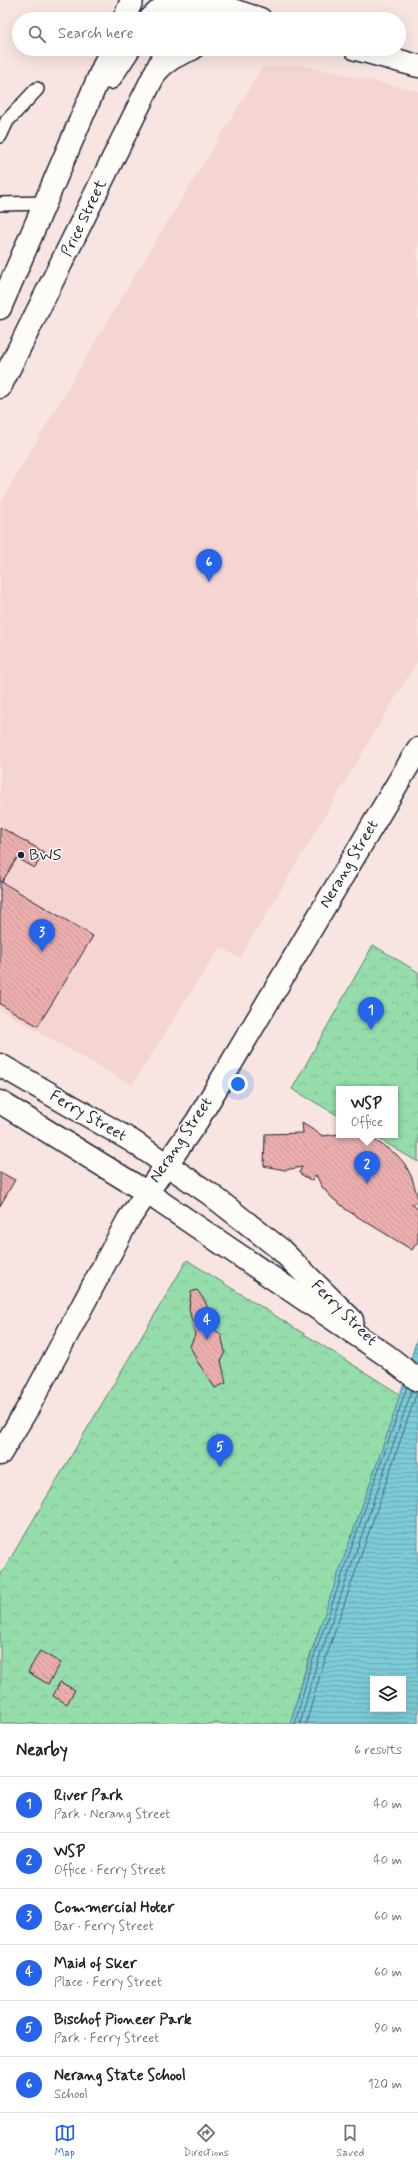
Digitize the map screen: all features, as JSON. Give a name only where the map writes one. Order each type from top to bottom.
[{"type":"main road","points":[[127,12],[132,0]]},
{"type":"main road","points":[[158,12],[162,8],[211,4],[237,12]]},
{"type":"main road","points":[[0,308],[47,203],[108,56]]},
{"type":"main road","points":[[80,124],[124,56]]},
{"type":"main road","name":"Price Street","points":[[0,387],[163,56]]},
{"type":"main road","points":[[155,73],[164,63],[174,56]]},
{"type":"main road","points":[[382,56],[418,66]]},
{"type":"main road","name":"Nerang Street","points":[[0,1454],[29,1406],[119,1236],[146,1192],[197,1121],[418,749]]},
{"type":"main road","name":"Ferry Street","points":[[0,1065],[132,1141],[210,1194],[280,1249],[386,1355]]},
{"type":"main road","name":"Ferry Street","points":[[0,1102],[146,1192],[386,1355]]},
{"type":"main road","points":[[386,1355],[418,1380]]},
{"type":"lane","points":[[0,136],[3,119],[37,89]]},
{"type":"lane","points":[[0,204],[47,203]]},
{"type":"shaded area","points":[[300,65],[418,91],[418,660],[240,958],[220,947],[132,1085],[0,1010],[0,503],[132,280],[262,68]]},
{"type":"green space","points":[[373,945],[418,972],[418,1162],[377,1138],[398,1138],[398,1086],[336,1086],[336,1114],[292,1089]]},
{"type":"green space","points":[[187,1260],[401,1395],[305,1670],[290,1724],[0,1724],[0,1576]]},
{"type":"water","points":[[418,1335],[418,1724],[290,1724],[320,1626],[388,1432]]},
{"type":"building","name":"BWS","points":[[0,827],[44,852],[35,868],[17,858],[2,882],[0,881]]},
{"type":"building","points":[[0,881],[93,936],[38,1026],[0,1004]]},
{"type":"building","points":[[302,1123],[323,1136],[336,1134],[336,1138],[367,1138],[376,1141],[396,1154],[405,1164],[412,1178],[417,1195],[418,1202],[411,1204],[418,1209],[418,1241],[412,1250],[345,1209],[322,1187],[316,1175],[312,1181],[299,1173],[302,1167],[285,1170],[264,1166],[265,1134],[303,1133]]},
{"type":"building","points":[[0,1172],[15,1180],[0,1206]]},
{"type":"building","points":[[197,1290],[205,1301],[215,1330],[221,1334],[225,1352],[221,1360],[226,1383],[215,1388],[197,1361],[190,1346],[195,1335],[189,1309],[191,1292]]},
{"type":"building","points":[[40,1651],[61,1663],[48,1684],[28,1672]]},
{"type":"building","points":[[60,1682],[75,1690],[67,1704],[53,1696]]},
{"type":"place","name":"Nerang State School","points":[[209,582]]},
{"type":"place","name":"BWS","points":[[21,855]]},
{"type":"place","name":"Commercial Hoter","points":[[42,952]]},
{"type":"place","name":"River Park","points":[[371,1030]]},
{"type":"place","name":"WSP","points":[[367,1184]]},
{"type":"place","name":"Maid of Sker","points":[[207,1340]]},
{"type":"place","name":"Bischof Pioneer Park","points":[[220,1467]]}]
